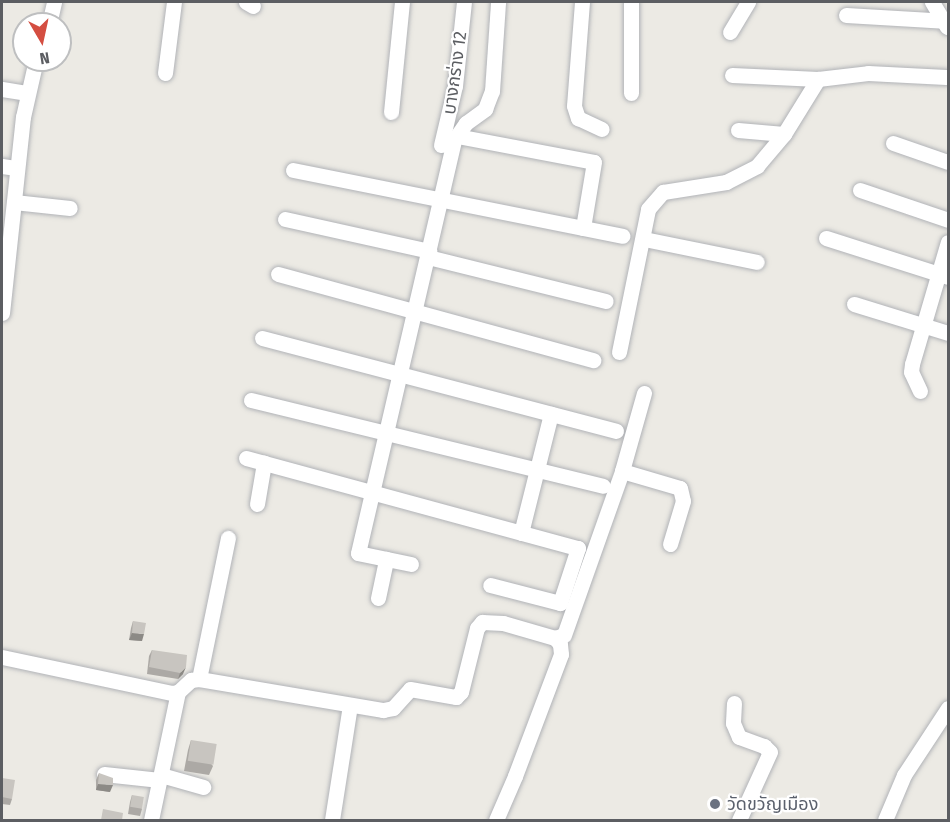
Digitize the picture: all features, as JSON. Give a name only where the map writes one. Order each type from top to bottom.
[{"type":"street","points":[[165,73],[174,2]]},
{"type":"street","points":[[391,112],[402,2]]},
{"type":"street","name":"บางกร่าง 12","points":[[441,145],[455,86],[464,2]]},
{"type":"street","points":[[411,564],[358,553],[457,136],[466,123],[485,109],[492,91],[498,2]]},
{"type":"street","points":[[582,2],[574,106],[578,118],[602,129]]},
{"type":"street","points":[[631,2],[631,93]]},
{"type":"street","points":[[730,32],[748,2]]},
{"type":"street","points":[[932,2],[947,24]]},
{"type":"street","points":[[846,15],[947,24]]},
{"type":"street","points":[[2,314],[14,202],[9,167],[33,72]]},
{"type":"street","points":[[732,75],[818,79],[868,73],[948,77]]},
{"type":"street","points":[[619,352],[644,239],[648,209],[663,192],[714,185],[746,174],[757,166],[784,135],[818,79]]},
{"type":"street","points":[[2,89],[28,93]]},
{"type":"street","points":[[738,130],[784,135]]},
{"type":"street","points":[[457,136],[594,162],[583,228]]},
{"type":"street","points":[[893,143],[948,162]]},
{"type":"street","points":[[293,170],[622,236]]},
{"type":"street","points":[[860,190],[948,220]]},
{"type":"street","points":[[14,202],[70,208]]},
{"type":"street","points":[[285,219],[606,301]]},
{"type":"street","points":[[826,238],[944,276]]},
{"type":"street","points":[[644,239],[757,262]]},
{"type":"street","points":[[920,390],[911,372],[924,325],[944,276],[948,242]]},
{"type":"street","points":[[278,274],[593,360]]},
{"type":"street","points":[[854,304],[948,333]]},
{"type":"street","points":[[262,338],[616,431]]},
{"type":"street","points":[[555,638],[564,635],[622,471],[644,393]]},
{"type":"street","points":[[251,400],[603,486]]},
{"type":"street","points":[[521,533],[551,414]]},
{"type":"street","points":[[246,458],[578,548],[560,603],[490,585]]},
{"type":"street","points":[[257,504],[264,463]]},
{"type":"street","points":[[622,471],[680,488],[683,501],[670,544]]},
{"type":"street","points":[[199,679],[228,538]]},
{"type":"street","points":[[378,598],[386,559]]},
{"type":"street","points":[[151,820],[178,692],[191,680],[199,679],[383,710],[393,708],[410,689],[456,697],[461,692],[477,628],[482,622],[503,623],[555,638],[560,644],[561,654],[496,820]]},
{"type":"street","points":[[2,657],[178,692]]},
{"type":"street","points":[[734,704],[733,723],[739,737],[770,748],[739,820]]},
{"type":"street","points":[[332,820],[350,705]]},
{"type":"street","points":[[885,820],[904,775],[947,715]]},
{"type":"street","points":[[104,774],[160,777],[203,787]]},
{"type":"building","points":[[133,621],[146,623],[144,634],[132,633]]},
{"type":"building","points":[[152,650],[187,655],[186,667],[180,673],[149,667]]},
{"type":"building","points":[[191,740],[217,744],[213,765],[188,761]]},
{"type":"building","points":[[99,773],[113,778],[113,785],[98,784]]},
{"type":"building","points":[[2,778],[15,780],[12,799],[2,797]]},
{"type":"building","points":[[132,795],[144,797],[142,809],[130,807]]},
{"type":"building","points":[[103,809],[123,813],[122,820],[101,820]]},
{"type":"place","name":"วัดขวัญเมือง","points":[[715,804]]}]
